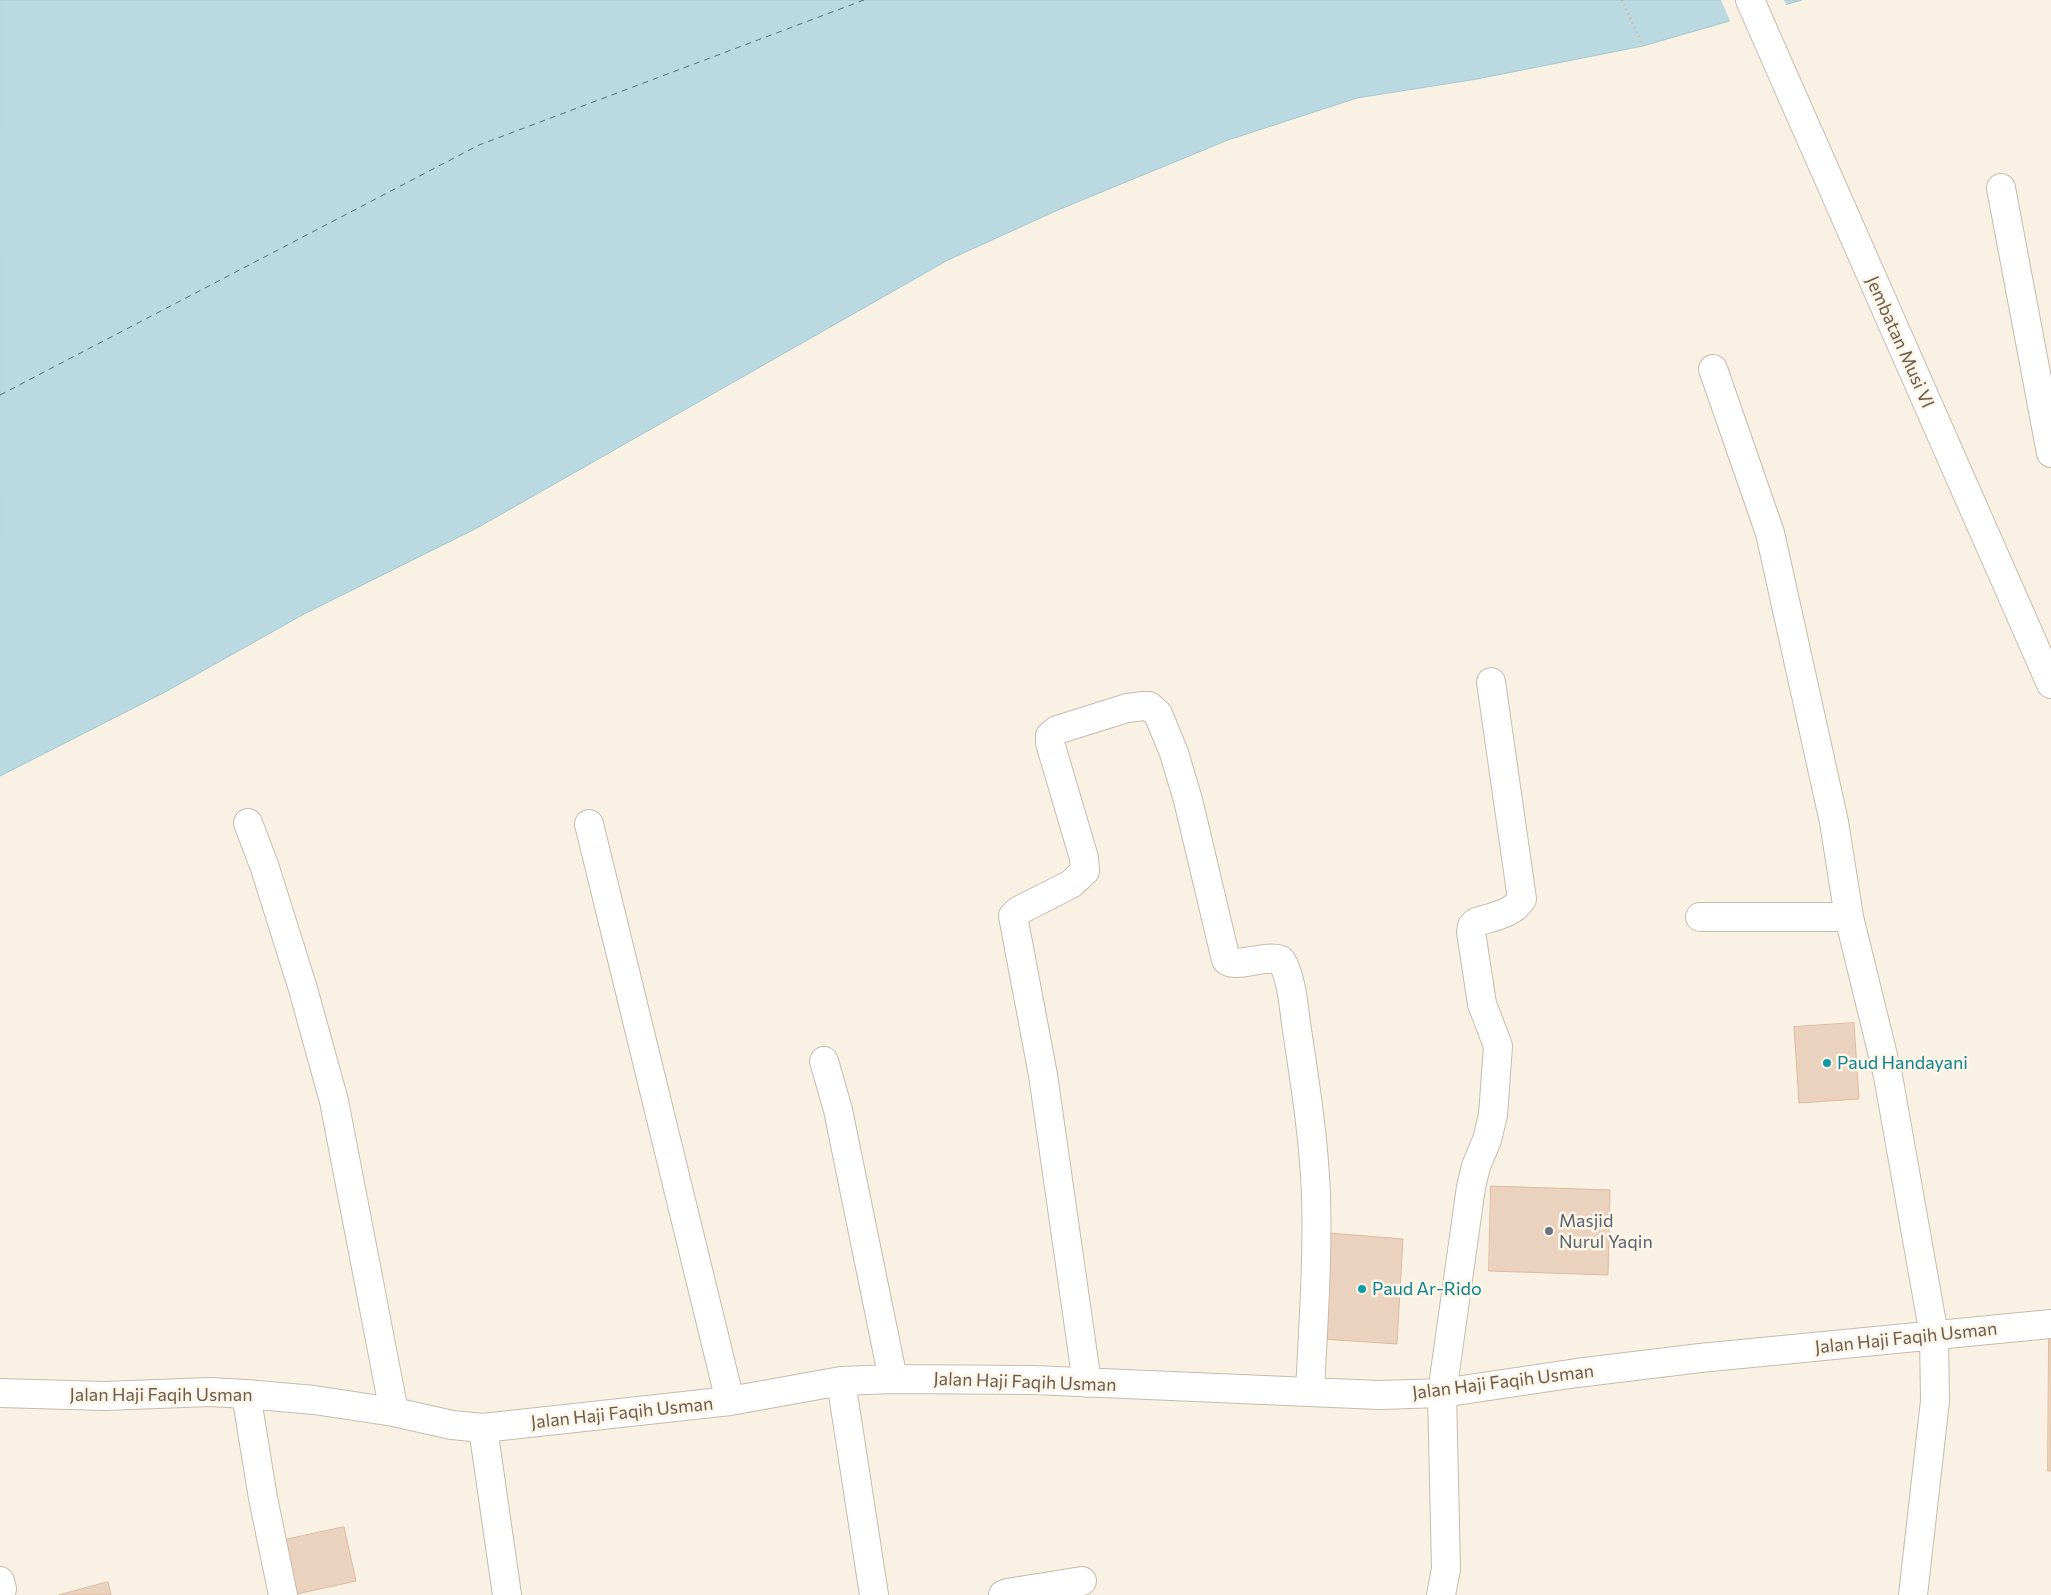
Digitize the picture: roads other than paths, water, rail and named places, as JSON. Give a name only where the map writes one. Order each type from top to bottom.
[{"type":"street","name":"Jembatan Musi VI","points":[[1750,0],[2051,684]]},
{"type":"street","points":[[2001,188],[2051,453]]},
{"type":"street","points":[[1713,369],[1770,533],[1834,822],[1849,917],[1888,1076],[1934,1335],[1935,1401],[1913,1595]]},
{"type":"street","points":[[1441,1595],[1446,1569],[1442,1394],[1470,1187],[1493,1115],[1498,1046],[1482,1004],[1471,932],[1472,926],[1476,922],[1518,906],[1522,899],[1491,682]]},
{"type":"street","points":[[1087,1383],[1043,1075],[1013,916],[1018,911],[1071,884],[1084,871],[1084,858],[1050,743],[1050,736],[1058,730],[1127,708],[1149,706],[1158,714],[1174,752],[1188,800],[1226,960],[1232,964],[1272,957],[1281,960],[1290,990],[1311,1122],[1316,1195],[1316,1259],[1310,1392]]},
{"type":"street","points":[[248,823],[265,868],[303,988],[334,1101],[394,1412]]},
{"type":"street","points":[[589,824],[732,1400]]},
{"type":"street","points":[[1700,917],[1849,917]]},
{"type":"street","points":[[824,1060],[838,1110],[893,1379]]},
{"type":"street","name":"Jalan Haji Faqih Usman","points":[[0,1394],[104,1396],[210,1392],[246,1394],[314,1400],[394,1412],[452,1425],[482,1428],[732,1400],[841,1381],[893,1379],[1033,1380],[1379,1395],[1442,1394],[1577,1373],[1700,1358],[2051,1324]]},
{"type":"street","points":[[841,1381],[874,1595]]},
{"type":"street","points":[[246,1394],[263,1498],[283,1595]]},
{"type":"street","points":[[482,1428],[507,1595]]},
{"type":"street","points":[[1003,1595],[1082,1581]]},
{"type":"water","points":[[0,0],[1802,0],[1643,46],[1477,79],[1357,98],[1228,140],[1058,210],[948,260],[477,528],[304,614],[167,691],[0,776]]},
{"type":"place","name":"Paud Handayani","points":[[1827,1063]]},
{"type":"place","name":"Masjid Nurul Yaqin","points":[[1549,1231]]},
{"type":"place","name":"Paud Ar-Rido","points":[[1362,1289]]}]
